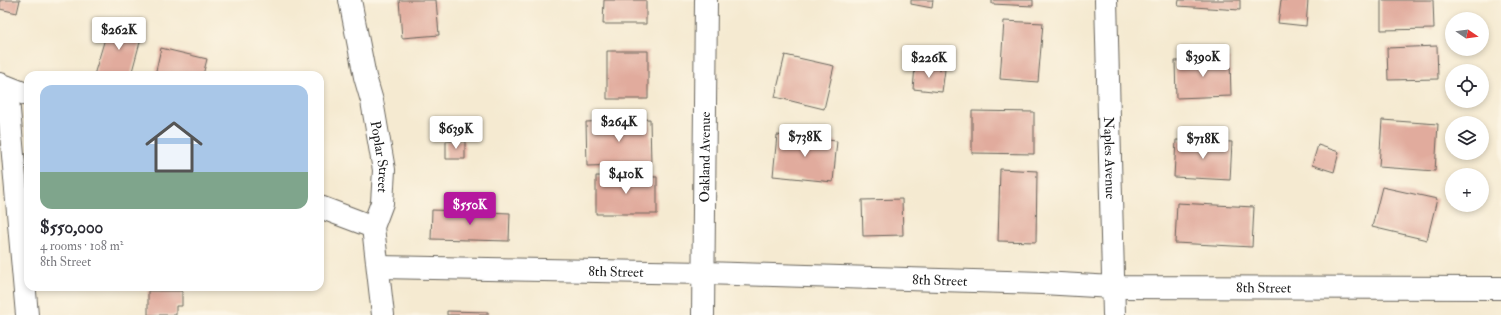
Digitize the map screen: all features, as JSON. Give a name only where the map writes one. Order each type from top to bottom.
[{"type":"street","name":"Poplar Street","points":[[350,0],[362,62],[372,101],[384,170],[382,203],[373,227],[383,315]]},
{"type":"street","name":"Oakland Avenue","points":[[703,315],[706,0]]},
{"type":"street","name":"Naples Avenue","points":[[1106,0],[1114,315]]},
{"type":"street","points":[[24,94],[4,86],[24,285]]},
{"type":"street","points":[[324,209],[373,227]]},
{"type":"street","name":"8th Street","points":[[378,267],[704,273],[1042,283],[1113,287],[1501,288]]},
{"type":"street","points":[[25,291],[27,315]]},
{"type":"building","points":[[0,0],[20,0],[17,13],[0,9]]},
{"type":"building","points":[[399,0],[436,0],[439,35],[402,38]]},
{"type":"building","points":[[604,0],[646,0],[646,24],[603,24]]},
{"type":"building","points":[[911,0],[933,0],[932,8],[911,4]]},
{"type":"building","points":[[992,0],[1033,0],[1033,6],[992,4]]},
{"type":"building","points":[[1179,0],[1240,0],[1240,10],[1178,6]]},
{"type":"building","points":[[1281,0],[1308,0],[1306,26],[1278,23]]},
{"type":"building","points":[[1381,0],[1433,0],[1434,29],[1381,30]]},
{"type":"building","points":[[1004,21],[1043,23],[1038,82],[1000,79]]},
{"type":"building","points":[[110,22],[143,31],[132,71],[95,71]]},
{"type":"building","points":[[1437,46],[1438,79],[1388,80],[1387,48]]},
{"type":"building","points":[[161,48],[207,59],[204,71],[156,71]]},
{"type":"building","points":[[607,51],[648,51],[648,99],[607,99]]},
{"type":"building","points":[[785,55],[834,66],[824,109],[775,97]]},
{"type":"building","points":[[1230,59],[1231,96],[1176,98],[1175,61]]},
{"type":"building","points":[[915,67],[945,70],[942,92],[913,89]]},
{"type":"building","points":[[972,111],[1034,112],[1034,154],[972,153]]},
{"type":"building","points":[[650,119],[651,164],[587,166],[586,122]]},
{"type":"building","points":[[1382,120],[1438,124],[1435,171],[1379,167]]},
{"type":"building","points":[[777,135],[837,141],[833,182],[773,176]]},
{"type":"building","points":[[1176,140],[1232,142],[1230,180],[1174,177]]},
{"type":"building","points":[[446,141],[465,141],[465,159],[446,159]]},
{"type":"building","points":[[1318,145],[1339,152],[1334,172],[1312,165]]},
{"type":"building","points":[[1000,169],[1037,171],[1036,242],[998,241]]},
{"type":"building","points":[[596,176],[657,177],[657,214],[596,214]]},
{"type":"building","points":[[1382,187],[1437,199],[1427,240],[1372,227]]},
{"type":"building","points":[[902,199],[903,235],[863,236],[862,200]]},
{"type":"building","points":[[1177,203],[1254,207],[1252,247],[1175,243]]},
{"type":"building","points":[[432,210],[510,213],[509,241],[431,239]]},
{"type":"building","points":[[148,291],[182,291],[182,306],[176,306],[176,315],[148,315]]},
{"type":"building","points":[[447,311],[488,312],[488,315],[447,315]]}]
